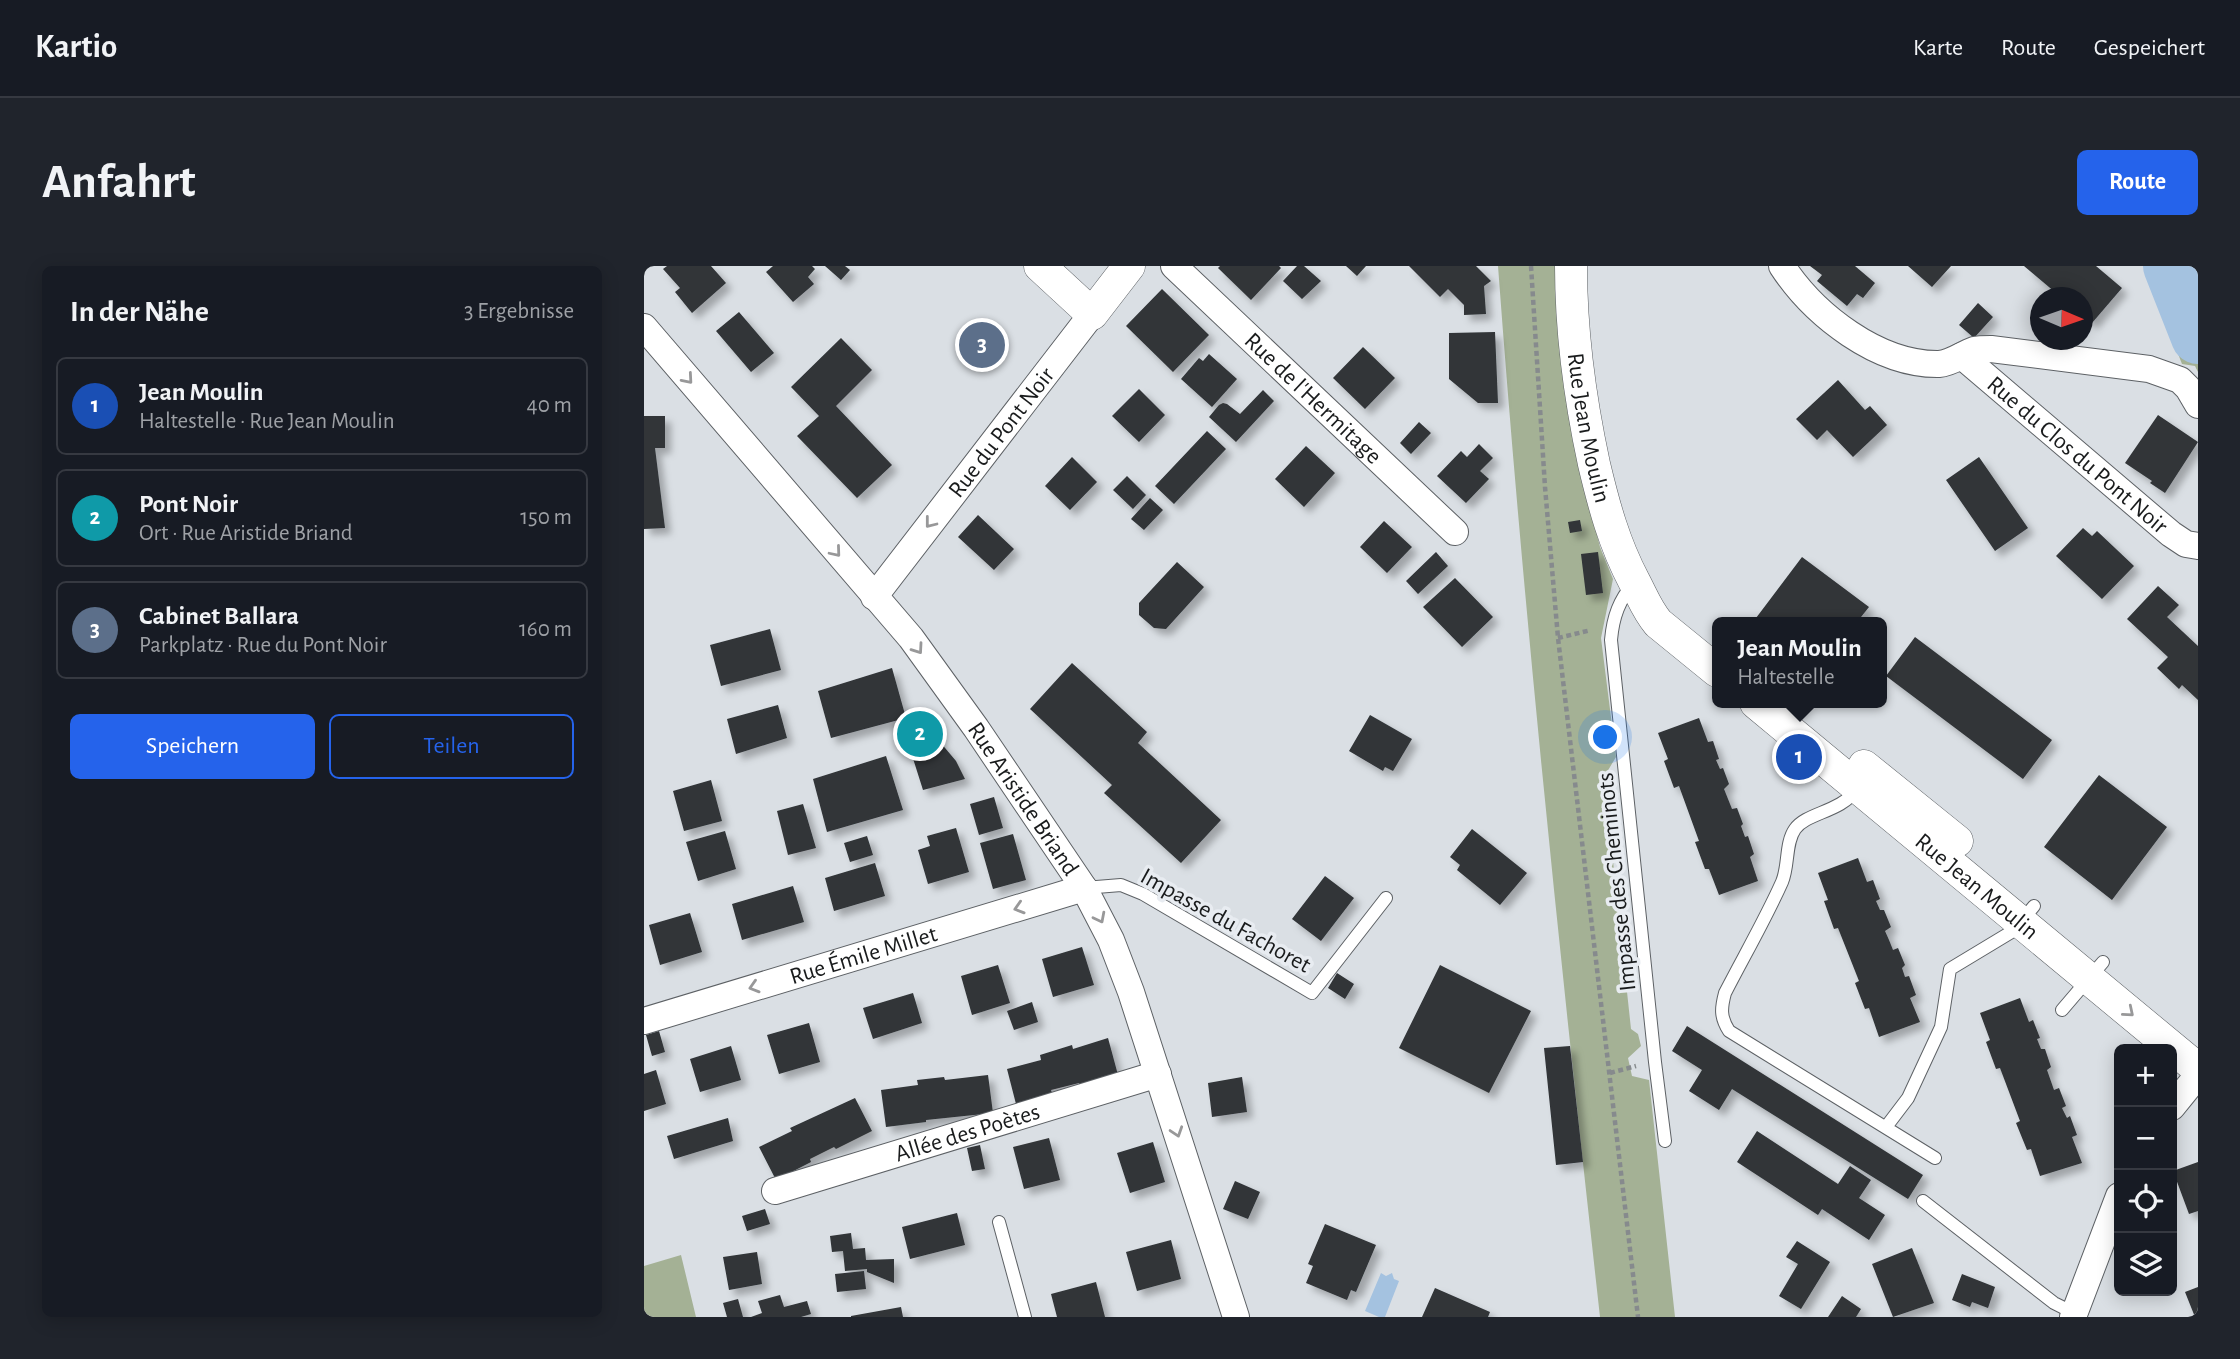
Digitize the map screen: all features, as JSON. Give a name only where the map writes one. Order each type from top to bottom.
[{"type":"street","points":[[1040,266],[1092,314]]},
{"type":"street","name":"Rue du Pont Noir","points":[[874,597],[1129,266]]},
{"type":"street","name":"Rue de l'Hermitage","points":[[1174,266],[1455,532]]},
{"type":"street","name":"Rue Jean Moulin","points":[[1571,266],[1577,360],[1587,429],[1610,526],[1619,552],[1646,607],[1658,623],[1712,667]]},
{"type":"street","name":"Rue du Clos du Pont Noir","points":[[1782,266],[1801,292],[1828,318],[1877,349],[1900,358],[1943,364],[1976,350],[1990,349],[2149,369],[2180,380],[2188,387],[2198,405]]},
{"type":"street","name":"Rue Aristide Briand","points":[[644,327],[911,639],[1084,888],[1123,968],[1236,1317]]},
{"type":"street","name":"Rue du Clos du Pont Noir","points":[[1962,356],[2171,534],[2186,544],[2198,546]]},
{"type":"street","points":[[1635,583],[1659,596],[1712,641]]},
{"type":"street","name":"Rue Jean Moulin","points":[[1775,713],[1864,780],[1904,821],[2027,914],[2187,1050]]},
{"type":"street","name":"Rue Émile Millet","points":[[644,1021],[1084,888]]},
{"type":"street","name":"Allée des Poètes","points":[[775,1191],[1158,1073]]},
{"type":"street","points":[[2177,1101],[2198,1075]]},
{"type":"street","points":[[2075,1316],[2114,1210]]},
{"type":"lane","name":"Impasse des Cheminots","points":[[1635,583],[1621,600],[1612,625],[1611,640],[1665,1141]]},
{"type":"lane","points":[[1864,780],[1841,805],[1795,829],[1783,880],[1725,993],[1721,1009],[1723,1021],[1730,1031],[1935,1158]]},
{"type":"lane","name":"Impasse du Fachoret","points":[[1084,888],[1121,885],[1143,894],[1312,992],[1386,898]]},
{"type":"lane","points":[[1886,1127],[1908,1098],[1941,1027],[1950,969],[2013,931],[2027,914]]},
{"type":"lane","points":[[2062,1010],[2096,970]]},
{"type":"lane","points":[[1923,1201],[2054,1303],[2075,1316]]},
{"type":"lane","points":[[999,1222],[1025,1317]]},
{"type":"path","points":[[1531,266],[1558,638],[1638,1317]]},
{"type":"path","points":[[1558,638],[1612,625]]},
{"type":"green space","points":[[1498,266],[1557,266],[1560,356],[1584,483],[1600,547],[1613,579],[1601,638],[1616,757],[1604,777],[1631,1029],[1638,1034],[1641,1046],[1628,1058],[1632,1076],[1649,1080],[1675,1317],[1600,1317],[1544,792]]},
{"type":"green space","points":[[2144,266],[2160,266],[2198,356],[2198,372],[2195,366],[2182,364]]},
{"type":"green space","points":[[681,1255],[696,1317],[644,1317],[644,1266]]},
{"type":"water","points":[[1381,1273],[1386,1276],[1392,1273],[1394,1279],[1399,1281],[1385,1317],[1365,1311]]},
{"type":"building","points":[[667,266],[711,266],[726,283],[692,313],[675,292],[680,288],[663,269]]},
{"type":"building","points":[[773,266],[812,266],[815,269],[808,277],[814,284],[793,302],[766,272]]},
{"type":"building","points":[[825,266],[845,266],[850,270],[841,280]]},
{"type":"building","points":[[1297,266],[1304,266],[1321,281],[1302,299],[1283,281]]},
{"type":"building","points":[[1346,266],[1366,266],[1357,276]]},
{"type":"building","points":[[1409,266],[1476,266],[1491,281],[1484,286],[1486,314],[1464,315],[1464,305],[1448,289],[1440,297]]},
{"type":"building","points":[[1810,266],[1855,266],[1875,283],[1863,298],[1857,294],[1847,306],[1817,281],[1822,275]]},
{"type":"building","points":[[1908,266],[1951,266],[1932,287]]},
{"type":"building","points":[[2024,266],[2096,266],[2122,288],[2093,322],[2093,287],[2049,287]]},
{"type":"building","points":[[1218,268],[1281,268],[1251,300]]},
{"type":"building","points":[[1162,289],[1209,335],[1173,372],[1126,326]]},
{"type":"building","points":[[1978,303],[1993,317],[1974,338],[1959,325]]},
{"type":"building","points":[[739,312],[774,353],[751,372],[716,331]]},
{"type":"building","points":[[1495,332],[1498,403],[1478,403],[1449,379],[1449,333]]},
{"type":"building","points":[[841,338],[872,370],[836,406],[892,465],[857,498],[797,436],[819,416],[791,387]]},
{"type":"building","points":[[1363,347],[1395,378],[1365,409],[1333,378]]},
{"type":"building","points":[[1209,354],[1237,379],[1212,407],[1181,379],[1199,358],[1203,361]]},
{"type":"building","points":[[1838,380],[1865,410],[1870,406],[1887,425],[1853,457],[1827,430],[1817,440],[1796,419]]},
{"type":"building","points":[[1139,389],[1165,415],[1139,442],[1112,416]]},
{"type":"building","points":[[1263,390],[1274,401],[1236,442],[1209,417],[1223,403],[1240,414]]},
{"type":"building","points":[[2158,415],[2198,442],[2165,493],[2125,463]]},
{"type":"building","points":[[644,416],[665,416],[665,448],[655,448],[665,528],[644,529]]},
{"type":"building","points":[[1419,422],[1431,433],[1411,454],[1400,443]]},
{"type":"building","points":[[1207,431],[1226,449],[1174,504],[1155,486]]},
{"type":"building","points":[[1479,444],[1493,458],[1480,471],[1489,479],[1466,503],[1437,476],[1461,451],[1467,457]]},
{"type":"building","points":[[1306,446],[1335,473],[1304,507],[1275,479]]},
{"type":"building","points":[[1072,457],[1097,482],[1070,510],[1045,486]]},
{"type":"building","points":[[1979,457],[2028,528],[1995,551],[1946,480]]},
{"type":"building","points":[[1127,476],[1146,495],[1133,509],[1113,490]]},
{"type":"building","points":[[1150,498],[1163,510],[1144,530],[1131,519]]},
{"type":"building","points":[[978,515],[1014,549],[994,570],[958,537]]},
{"type":"building","points":[[1580,520],[1582,531],[1570,533],[1568,522]]},
{"type":"building","points":[[1384,521],[1412,547],[1387,573],[1360,547]]},
{"type":"building","points":[[2083,528],[2092,536],[2097,531],[2134,566],[2102,599],[2056,556]]},
{"type":"building","points":[[1436,552],[1448,566],[1418,594],[1406,581]]},
{"type":"building","points":[[1598,552],[1603,593],[1586,595],[1581,554]]},
{"type":"building","points":[[1802,557],[1869,607],[1861,617],[1757,617]]},
{"type":"building","points":[[1177,562],[1204,587],[1166,629],[1154,628],[1139,615],[1139,603]]},
{"type":"building","points":[[1455,578],[1493,617],[1462,647],[1423,607]]},
{"type":"building","points":[[2158,586],[2179,605],[2167,617],[2198,646],[2198,700],[2182,685],[2179,689],[2157,668],[2168,657],[2127,619]]},
{"type":"building","points":[[770,629],[781,670],[721,686],[710,645]]},
{"type":"building","points":[[1915,637],[2052,740],[2023,779],[1887,675]]},
{"type":"building","points":[[1072,663],[1147,732],[1138,743],[1221,820],[1181,863],[1104,793],[1112,785],[1030,709]]},
{"type":"building","points":[[892,668],[906,718],[831,738],[818,691]]},
{"type":"building","points":[[778,705],[787,738],[736,754],[727,719]]},
{"type":"building","points":[[1370,715],[1412,739],[1393,771],[1385,767],[1383,771],[1349,751]]},
{"type":"building","points":[[1699,718],[1708,742],[1713,741],[1719,759],[1716,760],[1720,769],[1723,768],[1729,784],[1724,789],[1732,809],[1737,808],[1745,837],[1748,836],[1754,854],[1750,857],[1758,881],[1719,895],[1695,842],[1699,841],[1679,786],[1674,788],[1664,761],[1668,759],[1658,733]]},
{"type":"building","points":[[922,725],[927,740],[918,743],[913,727]]},
{"type":"building","points":[[940,742],[956,761],[965,779],[923,790],[910,749]]},
{"type":"building","points":[[886,756],[903,810],[827,832],[813,779]]},
{"type":"building","points":[[2099,775],[2167,827],[2112,900],[2044,847]]},
{"type":"building","points":[[711,780],[722,821],[684,831],[673,791]]},
{"type":"building","points":[[994,797],[1003,828],[979,835],[970,804]]},
{"type":"building","points":[[803,804],[816,848],[788,855],[777,811]]},
{"type":"building","points":[[956,828],[969,872],[928,884],[918,850],[930,846],[927,836]]},
{"type":"building","points":[[1472,829],[1527,873],[1500,905],[1457,870],[1460,865],[1450,857]]},
{"type":"building","points":[[725,831],[736,869],[698,881],[686,842]]},
{"type":"building","points":[[1013,834],[1026,880],[993,889],[980,843]]},
{"type":"building","points":[[867,836],[873,855],[850,862],[844,843]]},
{"type":"building","points":[[1858,858],[1867,882],[1873,880],[1880,899],[1876,901],[1880,910],[1884,910],[1891,927],[1885,931],[1893,950],[1898,948],[1905,965],[1902,968],[1905,977],[1909,976],[1916,995],[1910,998],[1920,1022],[1879,1037],[1869,1008],[1865,1009],[1855,983],[1859,981],[1838,928],[1834,929],[1824,901],[1828,900],[1818,873]]},
{"type":"building","points":[[875,863],[885,896],[834,911],[825,878]]},
{"type":"building","points":[[1325,876],[1354,898],[1321,941],[1292,919]]},
{"type":"building","points":[[793,886],[804,922],[742,940],[732,904]]},
{"type":"building","points":[[690,913],[702,952],[660,965],[649,925]]},
{"type":"building","points":[[1082,947],[1094,985],[1053,997],[1042,959]]},
{"type":"building","points":[[998,965],[1010,1003],[972,1015],[961,976]]},
{"type":"building","points":[[1440,965],[1531,1011],[1489,1093],[1399,1048]]},
{"type":"building","points":[[1337,973],[1354,984],[1345,999],[1328,988]]},
{"type":"building","points":[[913,993],[922,1023],[873,1039],[863,1008]]},
{"type":"building","points":[[2020,998],[2029,1022],[2033,1020],[2041,1049],[2045,1049],[2051,1067],[2047,1070],[2054,1090],[2059,1088],[2066,1106],[2062,1108],[2067,1118],[2070,1116],[2077,1135],[2072,1137],[2082,1163],[2040,1176],[2031,1149],[2027,1150],[2016,1123],[2020,1121],[2000,1068],[1996,1069],[1986,1042],[1990,1040],[1980,1013]]},
{"type":"building","points":[[1032,1002],[1038,1022],[1014,1030],[1007,1011]]},
{"type":"building","points":[[809,1023],[820,1062],[779,1074],[767,1035]]},
{"type":"building","points":[[1687,1026],[1923,1175],[1908,1199],[1732,1089],[1719,1110],[1689,1091],[1702,1070],[1672,1051]]},
{"type":"building","points":[[659,1031],[665,1052],[652,1056],[646,1035]]},
{"type":"building","points":[[1108,1038],[1118,1075],[1080,1086],[1079,1083],[1051,1090],[1052,1093],[1016,1104],[1007,1069],[1041,1060],[1040,1055],[1072,1045],[1073,1049]]},
{"type":"building","points":[[731,1046],[741,1080],[700,1092],[690,1059]]},
{"type":"building","points":[[1570,1046],[1583,1162],[1556,1165],[1544,1048]]},
{"type":"building","points":[[656,1070],[666,1104],[644,1111],[644,1074]]},
{"type":"building","points":[[988,1075],[993,1113],[886,1127],[881,1090],[918,1085],[917,1080]]},
{"type":"building","points":[[1242,1077],[1247,1112],[1212,1117],[1208,1083]]},
{"type":"building","points":[[855,1098],[872,1131],[810,1159],[811,1162],[776,1180],[759,1147],[792,1131],[790,1128]]},
{"type":"building","points":[[728,1118],[733,1141],[674,1159],[667,1136]]},
{"type":"building","points":[[1757,1131],[1838,1184],[1850,1166],[1871,1180],[1859,1198],[1885,1215],[1869,1240],[1822,1209],[1818,1215],[1737,1162]]},
{"type":"building","points":[[1049,1138],[1060,1180],[1024,1189],[1013,1147]]},
{"type":"building","points":[[1153,1142],[1165,1182],[1130,1193],[1117,1153]]},
{"type":"building","points":[[980,1145],[985,1169],[972,1171],[967,1148]]},
{"type":"building","points":[[2198,1162],[2198,1211],[2189,1214],[2177,1182],[2177,1170]]},
{"type":"building","points":[[1235,1181],[1260,1192],[1248,1219],[1223,1209]]},
{"type":"building","points":[[765,1209],[770,1224],[747,1231],[742,1216]]},
{"type":"building","points":[[957,1213],[965,1245],[910,1259],[902,1227]]},
{"type":"building","points":[[1325,1224],[1376,1245],[1356,1292],[1351,1290],[1347,1300],[1306,1283],[1313,1266],[1308,1264]]},
{"type":"building","points":[[851,1233],[853,1249],[865,1248],[866,1260],[894,1259],[894,1283],[867,1272],[867,1269],[845,1271],[843,1251],[832,1252],[830,1236]]},
{"type":"building","points":[[1171,1240],[1181,1279],[1137,1291],[1126,1252]]},
{"type":"building","points":[[1797,1241],[1830,1262],[1801,1309],[1779,1296],[1798,1264],[1786,1257]]},
{"type":"building","points":[[1912,1248],[1934,1303],[1893,1317],[1872,1264]]},
{"type":"building","points":[[757,1252],[762,1284],[729,1290],[723,1257]]},
{"type":"building","points":[[864,1271],[866,1289],[837,1292],[835,1274]]},
{"type":"building","points":[[1962,1274],[1995,1287],[1988,1308],[1972,1302],[1970,1307],[1952,1300]]},
{"type":"building","points":[[1096,1282],[1105,1317],[1057,1317],[1051,1294]]},
{"type":"building","points":[[2198,1287],[2198,1317],[2195,1317],[2185,1292]]},
{"type":"building","points":[[1435,1288],[1490,1312],[1488,1317],[1422,1317]]},
{"type":"building","points":[[780,1295],[784,1307],[807,1301],[811,1314],[801,1317],[751,1317],[762,1313],[758,1301]]},
{"type":"building","points":[[1842,1296],[1861,1309],[1856,1317],[1828,1317]]},
{"type":"building","points":[[738,1299],[743,1317],[727,1317],[723,1303]]},
{"type":"building","points":[[901,1307],[903,1317],[851,1317],[851,1316]]},
{"type":"waterway","points":[[2170,266],[2198,337]]},
{"type":"place","name":"Cabinet Ballara","points":[[982,345]]},
{"type":"place","name":"Pont Noir","points":[[920,734]]},
{"type":"place","name":"Jean Moulin","points":[[1799,757]]}]
